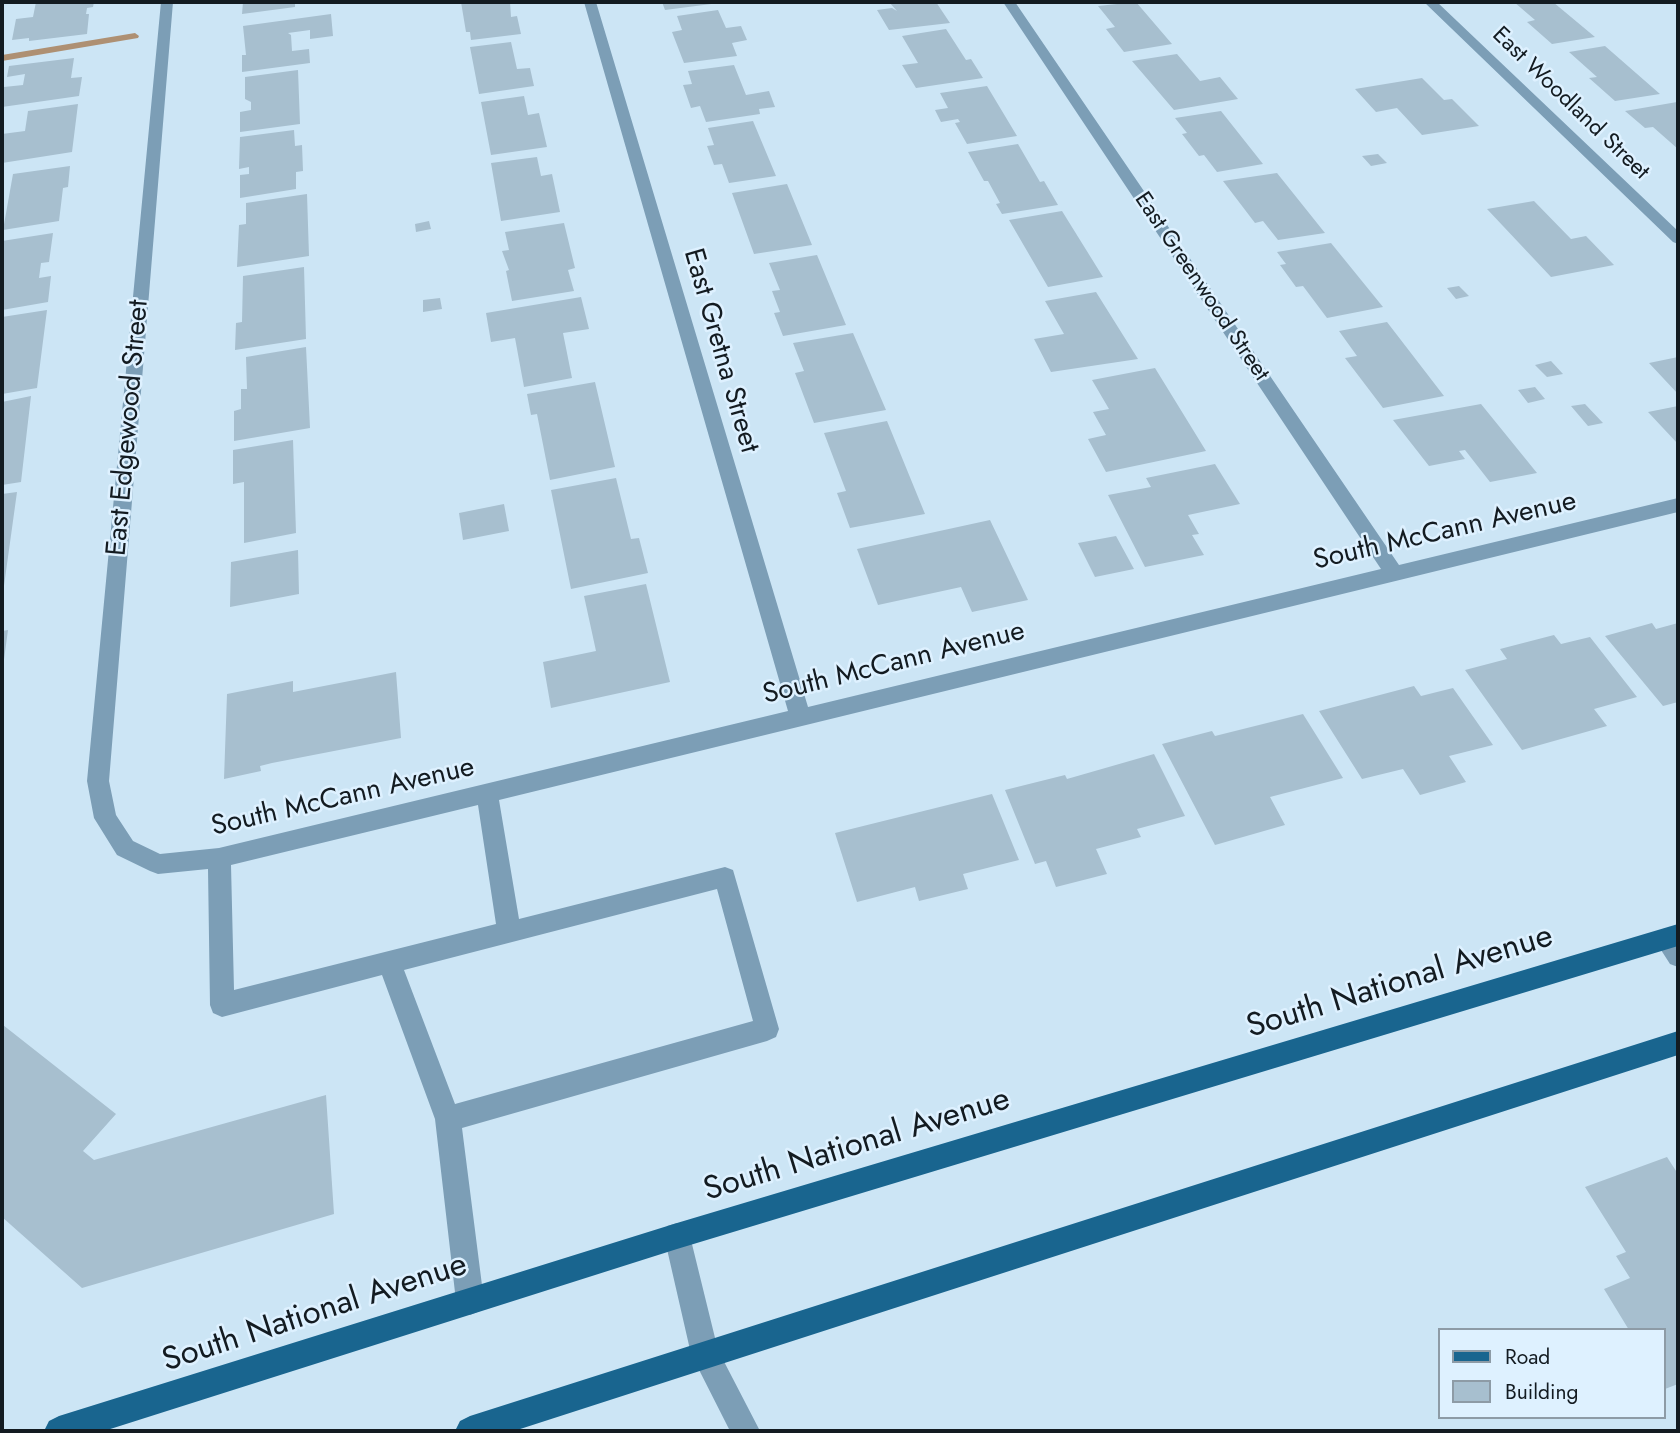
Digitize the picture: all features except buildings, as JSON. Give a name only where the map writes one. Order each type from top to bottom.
[{"type":"main road","name":"South National Avenue","points":[[59,1431],[677,1237],[1674,944]]},
{"type":"main road","points":[[470,1431],[1678,1043]]},
{"type":"street","name":"East Edgewood Street","points":[[125,848],[105,818],[98,781],[167,2]]},
{"type":"street","name":"East Gretna Street","points":[[590,2],[800,716]]},
{"type":"street","name":"East Greenwood Street","points":[[1009,2],[1394,573]]},
{"type":"street","name":"East Woodland Street","points":[[1430,2],[1678,239]]},
{"type":"street","name":"South McCann Avenue","points":[[125,848],[158,864],[219,858],[1678,505]]},
{"type":"street","points":[[487,792],[509,932]]},
{"type":"street","points":[[219,858],[222,1005],[725,877],[767,1029],[448,1119]]},
{"type":"street","points":[[389,962],[448,1119],[470,1301]]},
{"type":"street","points":[[677,1237],[705,1354],[746,1431]]},
{"type":"waterway","points":[[2,58],[135,36]]}]
